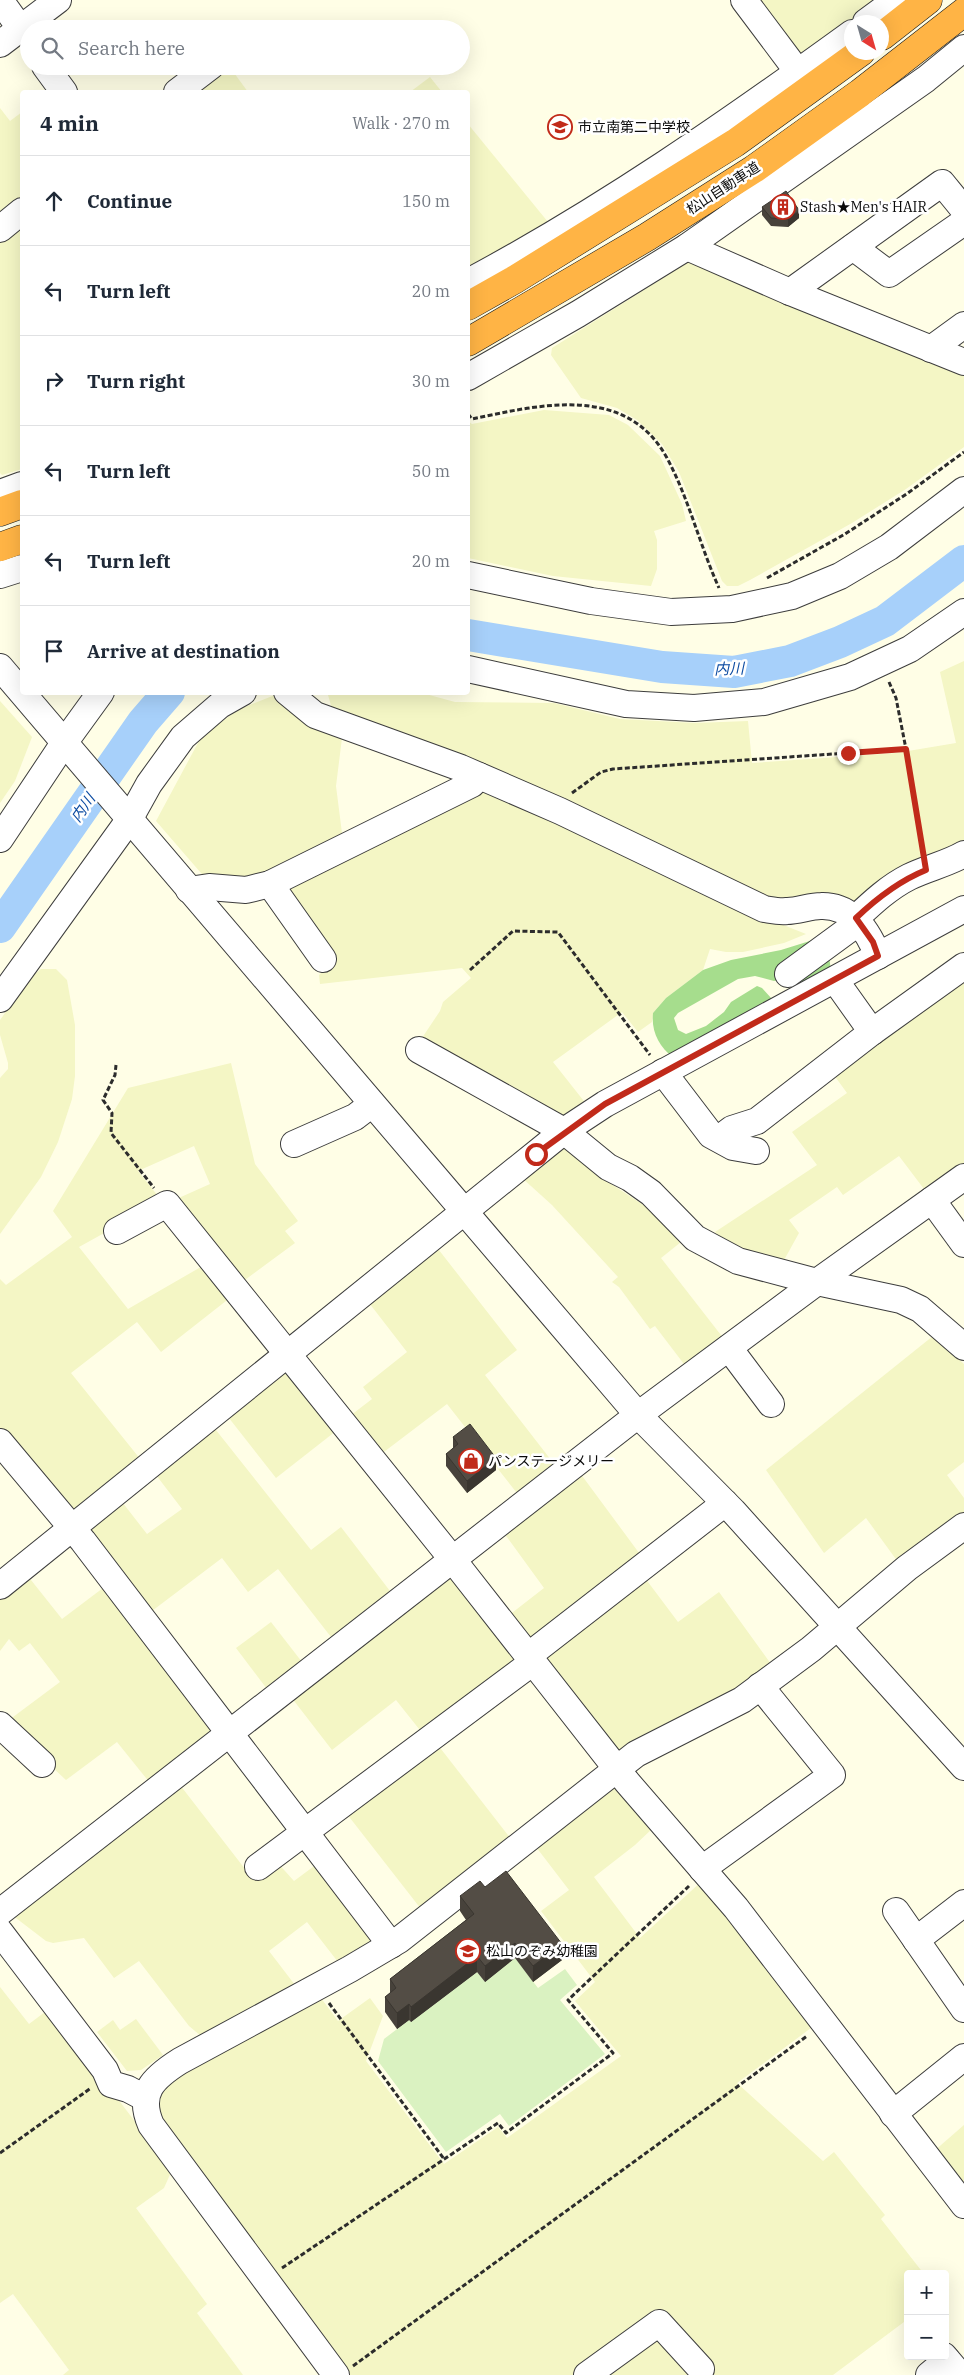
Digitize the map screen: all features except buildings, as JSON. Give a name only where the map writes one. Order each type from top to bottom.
[{"type":"highway","points":[[889,31],[928,0]]},
{"type":"highway","name":"松山自動車道","points":[[470,341],[647,237],[754,169],[860,93],[964,12]]},
{"type":"highway","points":[[470,305],[514,280],[735,143],[850,60]]},
{"type":"highway","points":[[0,512],[20,505]]},
{"type":"highway","points":[[0,547],[20,540]]},
{"type":"street","points":[[0,0],[17,37]]},
{"type":"street","points":[[36,20],[58,0]]},
{"type":"street","points":[[744,0],[798,72]]},
{"type":"street","points":[[876,15],[896,0]]},
{"type":"street","points":[[470,281],[569,226],[730,122],[844,39]]},
{"type":"street","points":[[470,376],[578,314],[687,246],[926,79],[964,48]]},
{"type":"street","points":[[52,75],[63,90]]},
{"type":"street","points":[[180,90],[199,75]]},
{"type":"street","points":[[790,292],[942,183],[964,210]]},
{"type":"street","points":[[0,229],[20,213]]},
{"type":"street","points":[[853,247],[889,274],[964,222]]},
{"type":"street","points":[[687,246],[790,292],[964,362]]},
{"type":"street","points":[[931,348],[964,325]]},
{"type":"street","points":[[0,493],[20,486]]},
{"type":"street","points":[[470,575],[591,601],[671,612],[732,609],[792,596],[840,576],[889,547],[964,490]]},
{"type":"street","points":[[0,576],[20,569]]},
{"type":"street","points":[[470,669],[626,704],[694,708],[764,702],[850,678],[910,649],[964,612]]},
{"type":"street","points":[[0,667],[20,691]]},
{"type":"street","points":[[23,695],[638,1415],[725,1503],[838,1625],[964,1767]]},
{"type":"street","points":[[0,839],[66,746],[99,695]]},
{"type":"street","points":[[0,999],[149,784],[184,738],[220,706],[238,695]]},
{"type":"street","points":[[291,695],[315,715],[341,726],[405,746],[479,776],[560,811],[764,909],[787,912],[821,906],[838,907],[858,920],[873,942],[878,956]]},
{"type":"street","points":[[189,890],[209,887],[246,890],[270,884],[472,784],[479,776]]},
{"type":"street","points":[[788,974],[858,920],[891,888],[908,877],[953,861],[964,854]]},
{"type":"street","points":[[270,884],[323,959]]},
{"type":"street","points":[[0,1586],[564,1131],[605,1104],[964,909]]},
{"type":"street","points":[[720,1138],[732,1129],[758,1120],[872,1032],[964,966]]},
{"type":"street","points":[[835,980],[872,1032]]},
{"type":"street","points":[[418,1050],[564,1131],[608,1167],[630,1178],[651,1193],[695,1238],[738,1262],[817,1282],[901,1300],[920,1309],[964,1347]]},
{"type":"street","points":[[663,1072],[711,1135],[733,1146],[756,1150]]},
{"type":"street","points":[[294,1144],[355,1117],[372,1104]]},
{"type":"street","points":[[0,1912],[638,1415],[817,1282],[964,1177]]},
{"type":"street","points":[[932,1200],[964,1244]]},
{"type":"street","points":[[117,1231],[167,1204],[452,1560],[616,1769],[736,1908],[964,2205]]},
{"type":"street","points":[[729,1348],[771,1404]]},
{"type":"street","points":[[0,1442],[71,1528],[391,1945]]},
{"type":"street","points":[[258,1867],[530,1659],[725,1503]]},
{"type":"street","points":[[343,2372],[265,2279],[151,2125],[145,2111],[145,2098],[151,2084],[161,2073],[391,1945],[636,1754],[715,1715],[760,1686],[811,1649],[907,1568],[964,1526]]},
{"type":"street","points":[[703,1870],[832,1775],[760,1686]]},
{"type":"street","points":[[0,1725],[42,1764]]},
{"type":"street","points":[[916,1940],[964,1903]]},
{"type":"street","points":[[896,1911],[964,2009]]},
{"type":"street","points":[[0,1932],[105,2070],[110,2084],[128,2088],[145,2098]]},
{"type":"street","points":[[893,2114],[964,2057]]},
{"type":"street","points":[[588,2375],[659,2323],[701,2369]]},
{"type":"path","points":[[470,416],[472,419],[530,407],[586,405],[602,407],[630,420],[655,442],[666,457],[684,495],[719,588],[725,594]]},
{"type":"path","points":[[758,582],[845,534],[908,493],[964,452]]},
{"type":"path","points":[[896,698],[926,870]]},
{"type":"path","points":[[560,811],[568,796],[601,772],[613,769],[906,749]]},
{"type":"path","points":[[470,970],[513,931],[558,932],[663,1072]]},
{"type":"path","points":[[116,1065],[115,1075],[103,1100],[112,1113],[111,1133],[167,1204]]},
{"type":"path","points":[[265,2279],[498,2123],[506,2133],[613,2053],[568,2000],[703,1870]]},
{"type":"path","points":[[317,1987],[444,2159]]},
{"type":"path","points":[[343,2372],[824,2024]]},
{"type":"path","points":[[0,2152],[87,2090],[98,2085],[110,2084]]},
{"type":"green space","points":[[751,0],[886,0],[866,15],[844,15],[844,31],[799,65]]},
{"type":"green space","points":[[203,75],[236,75],[247,90],[184,90]]},
{"type":"green space","points":[[430,77],[440,90],[413,90]]},
{"type":"green space","points":[[0,108],[10,121],[20,114],[20,205],[0,220]]},
{"type":"green space","points":[[470,126],[548,222],[470,273]]},
{"type":"green space","points":[[20,220],[20,470],[2,475],[0,473],[0,236]]},
{"type":"green space","points":[[690,261],[964,370],[964,447],[906,489],[852,523],[750,580],[738,586],[727,586],[722,581],[679,472],[662,444],[637,420],[617,408],[581,398],[551,355],[552,348]]},
{"type":"green space","points":[[544,410],[609,415],[628,425],[660,456],[682,504],[686,521],[654,531],[657,540],[657,569],[651,586],[553,576],[470,558],[470,422],[472,424]]},
{"type":"green space","points":[[964,661],[964,846],[919,858],[917,863],[854,905],[780,905],[334,716],[328,695],[429,695],[455,702],[554,703],[620,719],[695,723],[748,721],[752,763],[896,753],[956,743],[940,672]]},
{"type":"green space","points":[[275,695],[342,738],[336,786],[343,841],[266,881],[207,880],[156,821],[199,741],[239,709]]},
{"type":"green space","points":[[0,701],[32,737],[15,781],[0,803]]},
{"type":"green space","points":[[480,783],[753,913],[806,934],[784,943],[743,952],[726,952],[710,949],[703,970],[666,998],[653,1013],[652,1022],[638,1032],[622,1012],[553,1062],[587,1105],[560,1125],[418,1044],[440,1011],[443,1002],[471,978],[462,968],[320,984],[319,975],[325,969],[278,887]]},
{"type":"green space","points":[[813,940],[829,957],[830,973],[806,986],[800,982],[798,976],[774,981],[755,976],[738,979],[678,1013],[674,1018],[678,1030],[686,1034],[706,1026],[724,1012],[731,1002],[757,986],[762,988],[772,999],[673,1057],[660,1043],[653,1026],[653,1013],[666,998],[703,970],[731,960],[781,950]]},
{"type":"green space","points":[[41,969],[56,969],[67,980],[75,1025],[75,1076],[72,1099],[58,1142],[41,1177],[0,1234],[0,1078],[8,1069],[8,1063],[0,1035],[0,1020],[31,977]]},
{"type":"green space","points":[[964,971],[964,1166],[927,1193],[899,1156],[843,1195],[837,1187],[789,1220],[799,1233],[783,1262],[723,1242],[715,1232],[817,1165],[792,1132],[847,1093],[831,1071]]},
{"type":"green space","points":[[231,1063],[255,1164],[298,1221],[285,1231],[295,1243],[238,1285],[172,1201],[210,1184],[194,1146],[138,1171],[162,1201],[79,1247],[128,1309],[206,1264],[231,1297],[161,1352],[137,1322],[71,1373],[141,1460],[74,1512],[0,1430],[0,1279],[6,1285],[72,1237],[53,1211],[128,1088]]},
{"type":"green space","points":[[562,1146],[605,1180],[648,1208],[681,1242],[661,1258],[724,1339],[687,1368],[655,1326],[650,1329],[619,1287],[612,1282],[618,1277],[552,1205],[521,1177]]},
{"type":"green space","points":[[435,1245],[517,1350],[485,1375],[558,1469],[520,1497],[447,1404],[376,1458],[346,1419],[372,1399],[363,1387],[407,1352],[366,1299]]},
{"type":"green space","points":[[933,1336],[964,1364],[964,1462],[947,1475],[964,1498],[964,1513],[898,1562],[866,1518],[824,1553],[766,1470]]},
{"type":"green space","points":[[288,1370],[336,1431],[276,1478],[225,1413]]},
{"type":"green space","points":[[212,1425],[311,1550],[341,1527],[390,1591],[331,1637],[278,1569],[248,1592],[222,1558],[148,1614],[90,1530],[119,1498],[147,1534],[182,1509],[153,1471]]},
{"type":"green space","points":[[580,1473],[645,1561],[533,1648],[508,1616],[544,1588],[504,1533]]},
{"type":"green space","points":[[642,1574],[678,1622],[719,1592],[771,1664],[736,1690],[614,1754],[538,1656]]},
{"type":"green space","points":[[27,1575],[62,1619],[107,1585],[212,1724],[213,1734],[150,1783],[117,1742],[66,1780],[5,1723],[60,1682],[30,1643],[19,1651],[9,1639],[0,1651],[0,1595]]},
{"type":"green space","points":[[445,1579],[454,1579],[517,1654],[515,1664],[423,1734],[396,1700],[332,1750],[291,1697]]},
{"type":"green space","points":[[271,1622],[302,1662],[267,1689],[236,1648]]},
{"type":"green space","points":[[434,1740],[511,1839],[421,1909],[343,1809]]},
{"type":"green space","points":[[180,1785],[252,1878],[276,1861],[294,1881],[321,1861],[381,1938],[338,1962],[307,1922],[269,1951],[295,1985],[201,2036],[189,2026],[139,1961],[114,1978],[84,1938],[53,1943],[46,1941],[12,1915]]},
{"type":"green space","points":[[616,1786],[653,1828],[635,1845],[594,1877],[640,1938],[703,1880],[815,2025],[737,2083],[823,2161],[834,2152],[885,2215],[881,2219],[921,2270],[904,2270],[904,2322],[833,2375],[350,2375],[157,2115],[160,2089],[170,2078],[318,1994],[338,2021],[370,1998],[383,2016],[366,2061],[444,2164],[498,2127],[507,2138],[621,2056],[575,2001],[595,1982],[541,1911],[569,1890],[533,1843]]},
{"type":"green space","points":[[515,1958],[538,1988],[565,1969],[577,1985],[560,2000],[605,2054],[509,2126],[500,2114],[446,2152],[378,2061],[384,2039],[409,2020],[411,2022],[477,1972],[485,1982]]},
{"type":"green space","points":[[0,1987],[29,2024],[49,2009],[172,2170],[164,2188],[136,2208],[207,2304],[197,2313],[243,2375],[63,2375],[69,2370],[13,2294],[0,2303]]},
{"type":"green space","points":[[136,2019],[163,2055],[141,2070],[127,2071],[97,2032],[113,2020],[120,2030]]},
{"type":"green space","points":[[964,2125],[964,2181],[958,2185],[933,2152]]},
{"type":"waterway","name":"内川","points":[[470,635],[662,667],[734,672],[790,661],[840,642],[885,621],[964,561]]},
{"type":"waterway","name":"内川","points":[[0,927],[143,722],[166,695]]},
{"type":"place","name":"市立南第二中学校","points":[[560,127]]},
{"type":"place","name":"Stash★Men's HAIR","points":[[783,207]]},
{"type":"place","name":"パンステージメリー","points":[[471,1461]]},
{"type":"place","name":"松山のぞみ幼稚園","points":[[468,1951]]},
{"type":"route","points":[[536,1154],[564,1131],[605,1104],[878,956],[873,942],[856,918],[891,888],[908,877],[926,870],[906,749],[848,753]]}]
